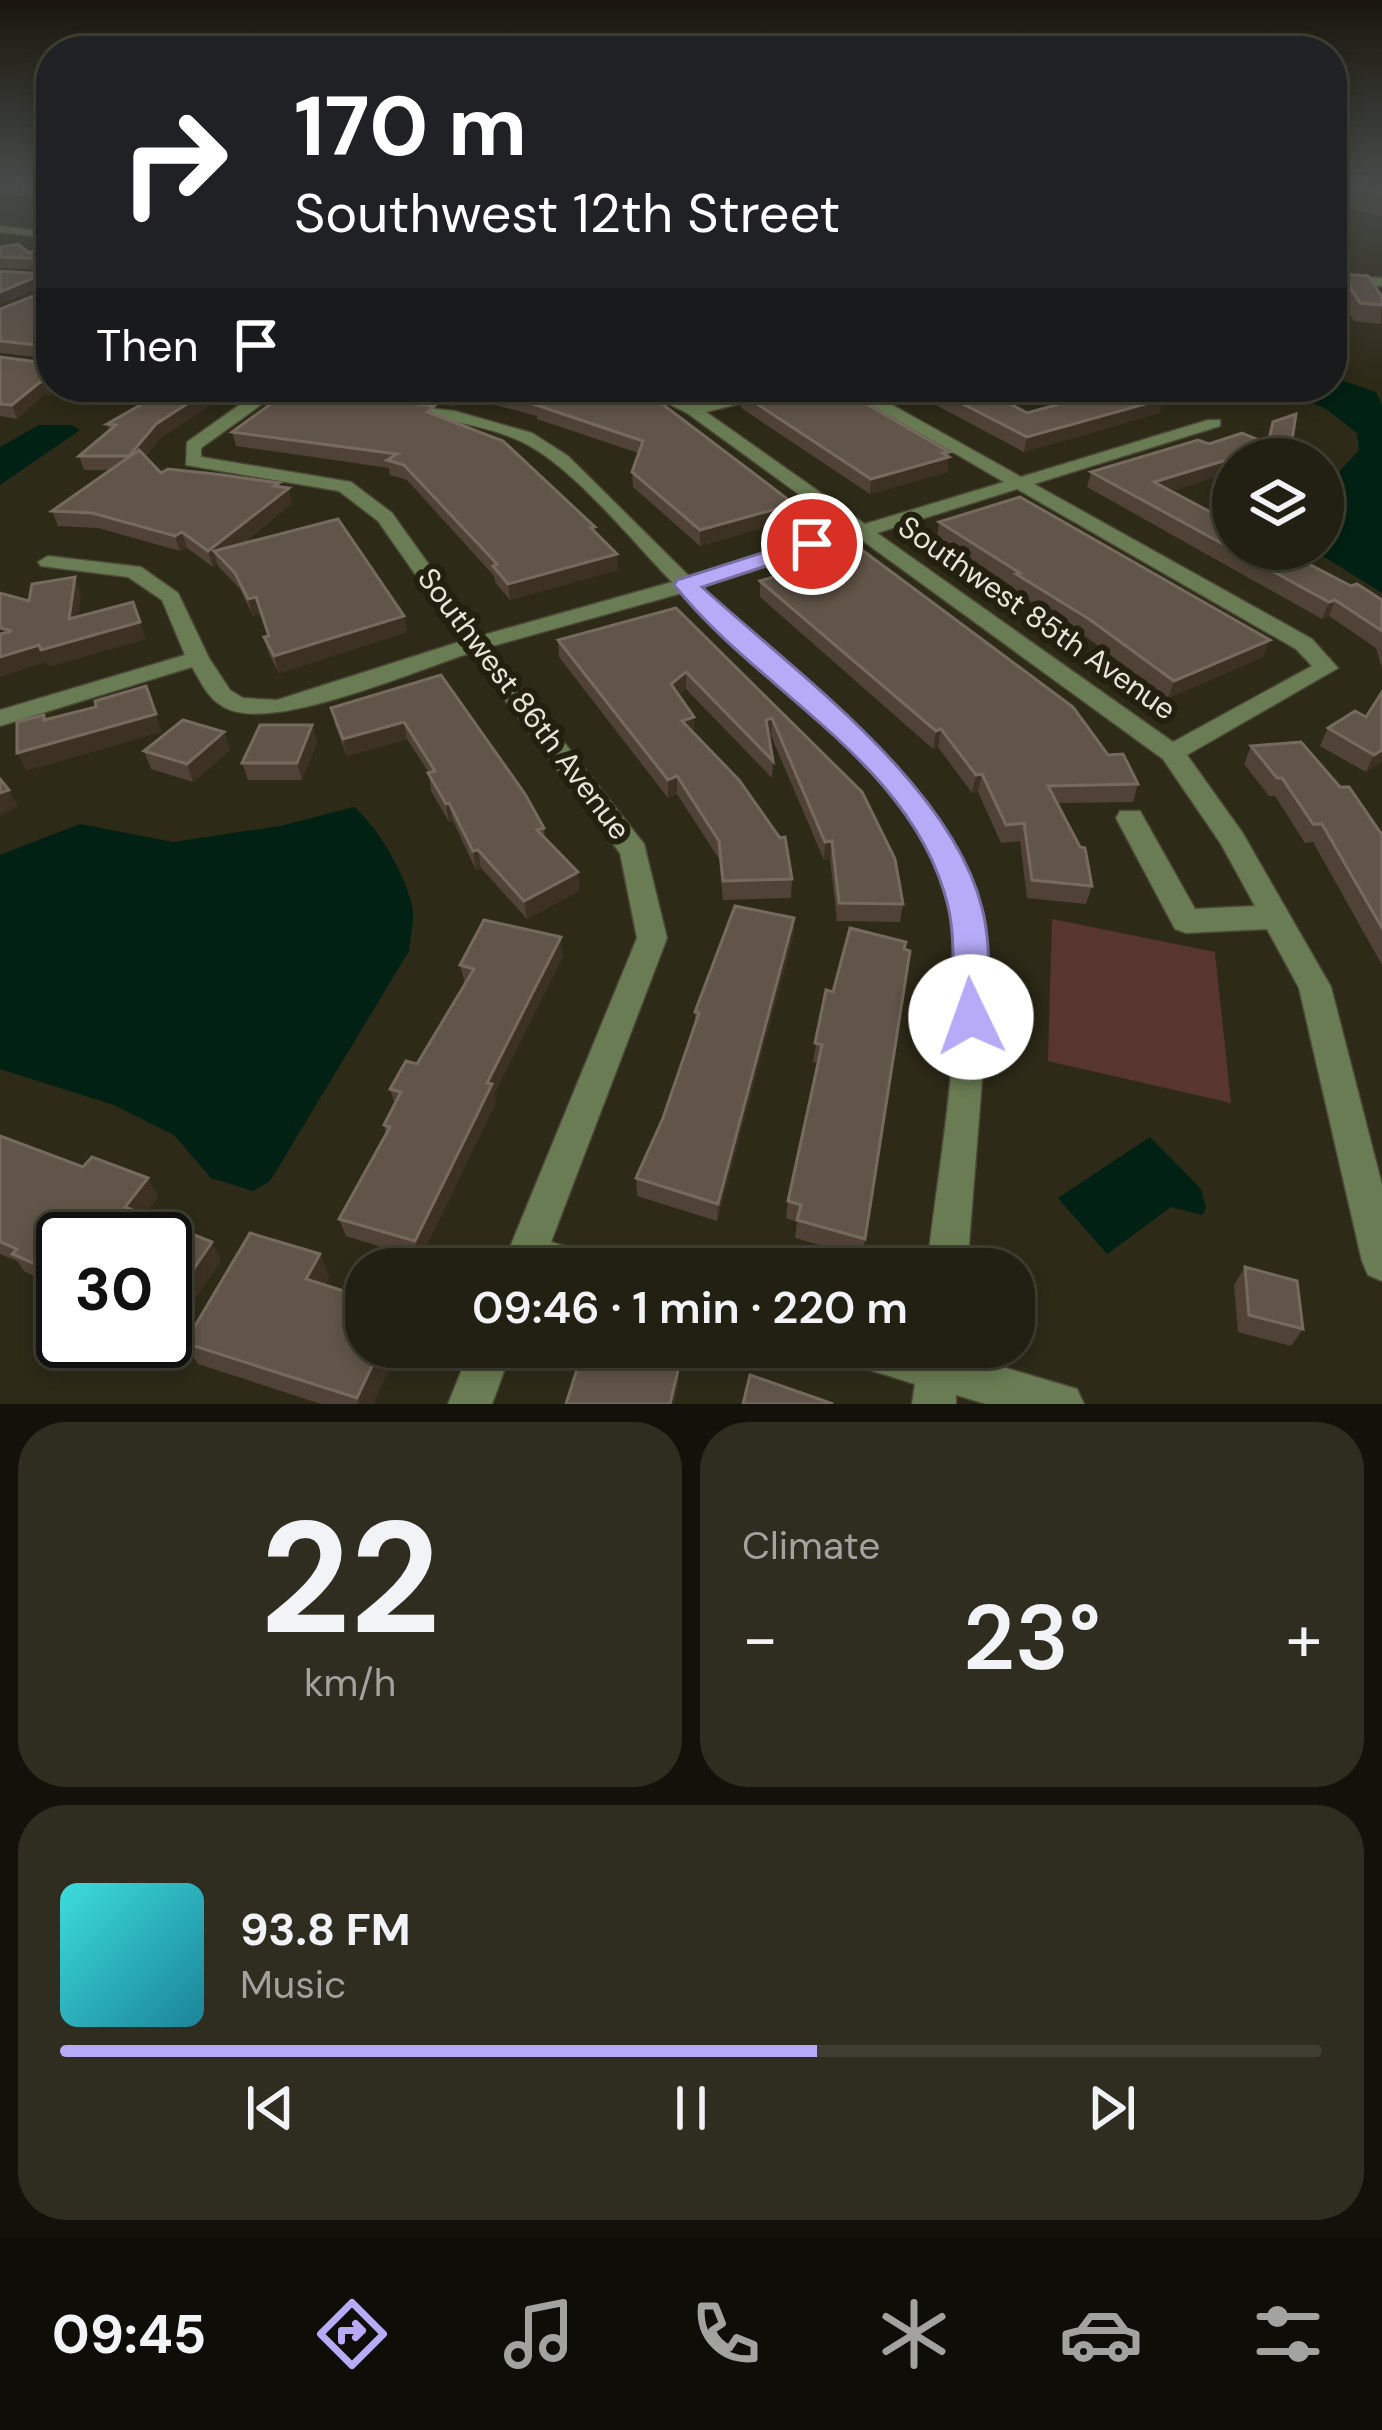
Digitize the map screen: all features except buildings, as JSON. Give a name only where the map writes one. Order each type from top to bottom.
[{"type":"street","points":[[1347,280],[1382,282]]},
{"type":"street","name":"Southwest 86th Avenue","points":[[254,402],[193,446],[192,461],[346,486],[385,517],[475,644],[634,850],[652,938],[529,1248]]},
{"type":"street","name":"Southwest 85th Avenue","points":[[675,402],[693,410],[854,530],[1172,753],[1232,839],[1315,987],[1382,1261]]},
{"type":"street","points":[[693,410],[730,402]]},
{"type":"street","points":[[876,402],[1304,644],[1326,668],[1172,753]]},
{"type":"street","points":[[387,405],[454,416],[526,437],[562,460],[686,585],[889,773],[941,845],[966,908],[971,1017],[949,1248]]},
{"type":"street","points":[[48,562],[134,571],[171,597],[198,658],[221,695],[238,705],[278,708],[475,644],[686,585],[1214,423]]},
{"type":"street","points":[[0,718],[198,658]]},
{"type":"street","points":[[1130,818],[1186,921],[1276,917]]},
{"type":"street","points":[[470,1404],[484,1368]]},
{"type":"street","points":[[937,1373],[1062,1404]]},
{"type":"shaded area","points":[[1347,382],[1376,392],[1382,405],[1382,593],[1344,569],[1344,466],[1359,450],[1357,433],[1309,402],[1347,402]]},
{"type":"shaded area","points":[[39,425],[71,425],[80,430],[0,485],[0,447]]},
{"type":"shaded area","points":[[354,807],[382,841],[405,884],[413,911],[409,951],[270,1181],[253,1191],[211,1178],[174,1135],[114,1105],[0,1069],[0,855],[80,824],[173,842],[280,826]]},
{"type":"shaded area","points":[[1052,919],[1215,952],[1231,1103],[1048,1061]]},
{"type":"shaded area","points":[[1150,1137],[1201,1189],[1206,1208],[1202,1215],[1171,1207],[1107,1254],[1058,1198]]},
{"type":"route","points":[[812,544],[686,585],[889,773],[941,845],[966,908],[971,1017]]}]
